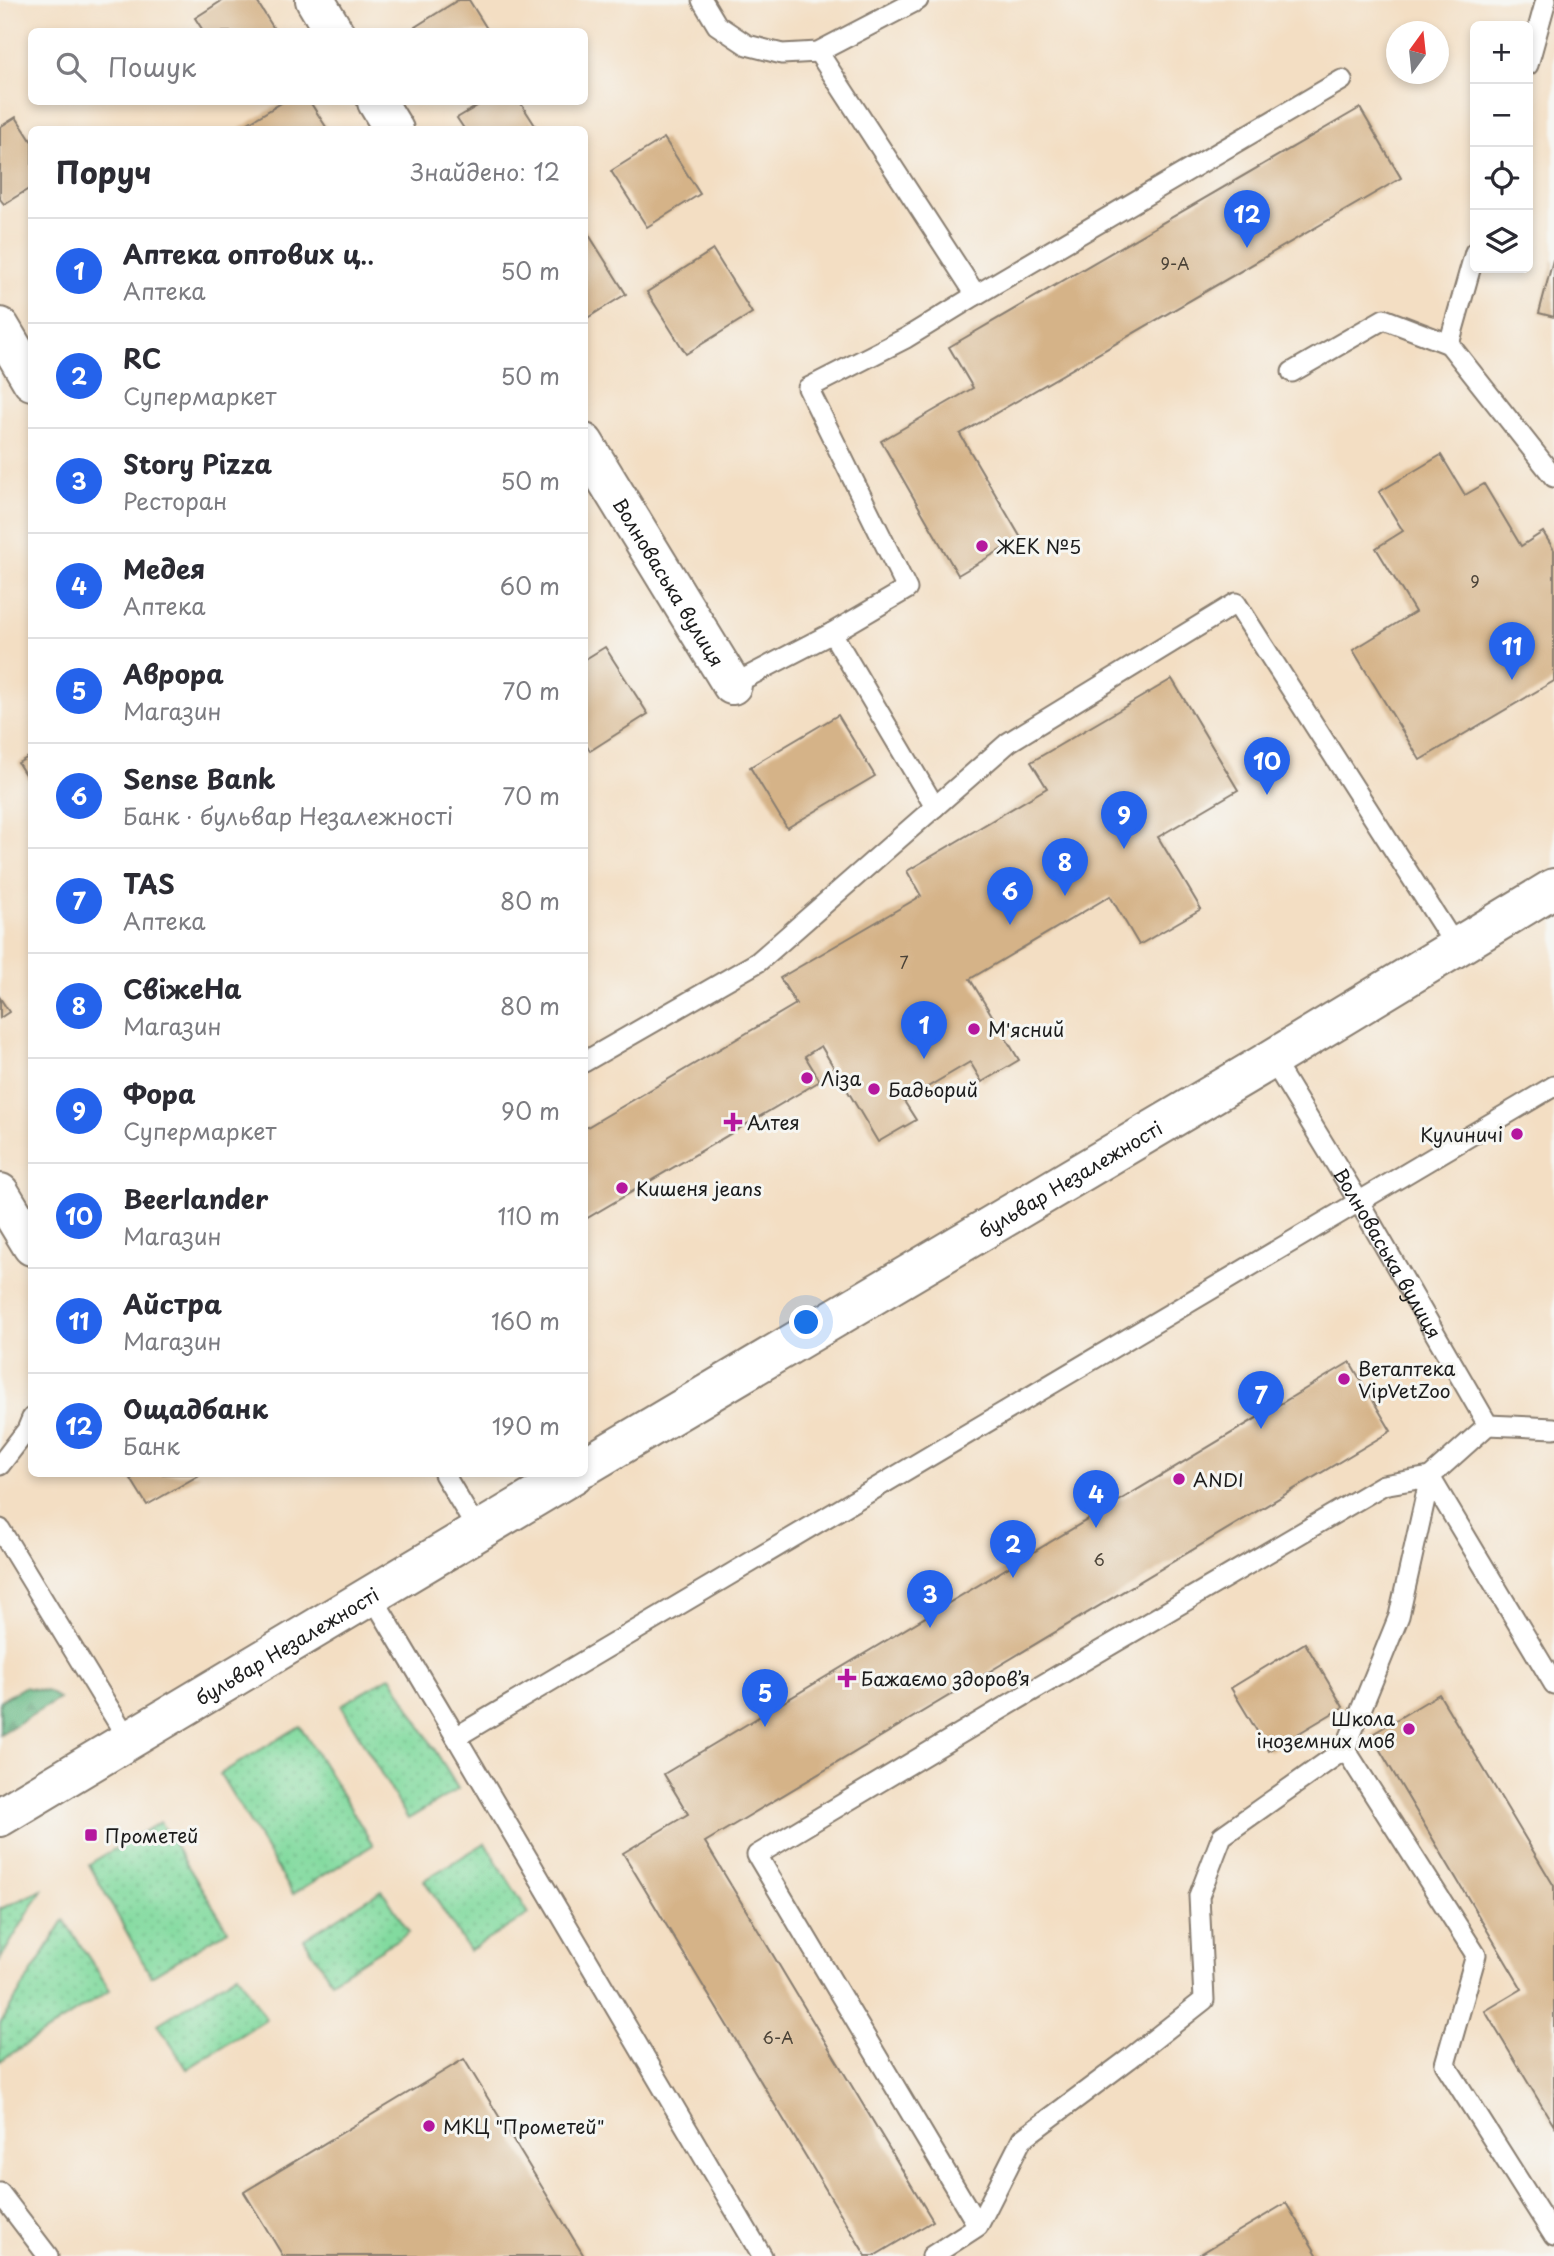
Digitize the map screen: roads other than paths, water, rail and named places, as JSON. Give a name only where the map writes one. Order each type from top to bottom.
[{"type":"main road","points":[[315,0],[332,28]]},
{"type":"main road","points":[[379,105],[392,126]]},
{"type":"main road","points":[[0,327],[28,374]]},
{"type":"main road","name":"Волноваська вулиця","points":[[588,450],[732,685]]},
{"type":"main road","name":"бульвар Незалежності","points":[[588,1465],[1272,1059],[1554,888]]},
{"type":"main road","points":[[0,1193],[28,1239]]},
{"type":"main road","name":"бульвар Незалежності","points":[[0,1817],[569,1477]]},
{"type":"lane","points":[[702,0],[717,25],[747,45],[782,54],[818,52],[918,0]]},
{"type":"lane","points":[[1533,47],[1546,0]]},
{"type":"lane","points":[[818,52],[976,295]]},
{"type":"lane","points":[[732,685],[832,633],[908,589],[808,388],[906,338],[1342,80]]},
{"type":"lane","points":[[1449,344],[1470,270]]},
{"type":"lane","points":[[1292,372],[1384,319],[1449,344],[1554,477]]},
{"type":"lane","points":[[588,1060],[758,962],[1009,742],[1236,603],[1456,947]]},
{"type":"lane","points":[[832,633],[935,807]]},
{"type":"lane","name":"Волноваська вулиця","points":[[1272,1059],[1359,1202],[1488,1425]]},
{"type":"lane","points":[[456,1737],[1554,1086]]},
{"type":"lane","points":[[978,2226],[757,1855],[1383,1485],[1430,1477],[1488,1425],[1554,1428]]},
{"type":"lane","points":[[0,1465],[28,1428]]},
{"type":"lane","points":[[446,1477],[478,1531]]},
{"type":"lane","points":[[1430,1477],[1554,1684]]},
{"type":"lane","points":[[932,2256],[978,2226],[1022,2139],[1204,2000],[1199,1896],[1222,1836],[1345,1749],[1399,1616],[1430,1477]]},
{"type":"lane","points":[[0,1529],[129,1741]]},
{"type":"lane","points":[[372,1596],[762,2256]]},
{"type":"lane","points":[[1345,1749],[1476,1955],[1445,2064],[1554,2236]]},
{"type":"lane","points":[[0,2193],[48,2256]]},
{"type":"place","name":"Ощадбанк","points":[[1247,248]]},
{"type":"place","name":"ЖЕК №5","points":[[982,546]]},
{"type":"place","name":"Айстра","points":[[1512,680]]},
{"type":"place","name":"Beerlander","points":[[1267,795]]},
{"type":"place","name":"Фора","points":[[1124,849]]},
{"type":"place","name":"СвіжеНа","points":[[1065,896]]},
{"type":"place","name":"Sense Bank","points":[[1010,925]]},
{"type":"place","name":"М'ясний","points":[[974,1029]]},
{"type":"place","name":"Аптека оптових ц‥","points":[[924,1059]]},
{"type":"place","name":"Ліза","points":[[807,1078]]},
{"type":"place","name":"Бадьорий","points":[[874,1089]]},
{"type":"place","name":"Алтея","points":[[733,1122]]},
{"type":"place","name":"Кулиничі","points":[[1517,1134]]},
{"type":"place","name":"Кишеня jeans","points":[[622,1188]]},
{"type":"place","name":"Ветаптека VipVetZoo","points":[[1344,1379]]},
{"type":"place","name":"TAS","points":[[1261,1429]]},
{"type":"place","name":"ANDI","points":[[1179,1479]]},
{"type":"place","name":"Медея","points":[[1096,1528]]},
{"type":"place","name":"RC","points":[[1013,1578]]},
{"type":"place","name":"Story Pizza","points":[[930,1628]]},
{"type":"place","name":"Бажаємо здоровʼя","points":[[847,1678]]},
{"type":"place","name":"Аврора","points":[[765,1727]]},
{"type":"place","name":"Школа іноземних мов","points":[[1409,1729]]},
{"type":"place","name":"Прометей","points":[[91,1835]]},
{"type":"place","name":"МКЦ \"Прометей\"","points":[[429,2126]]}]
